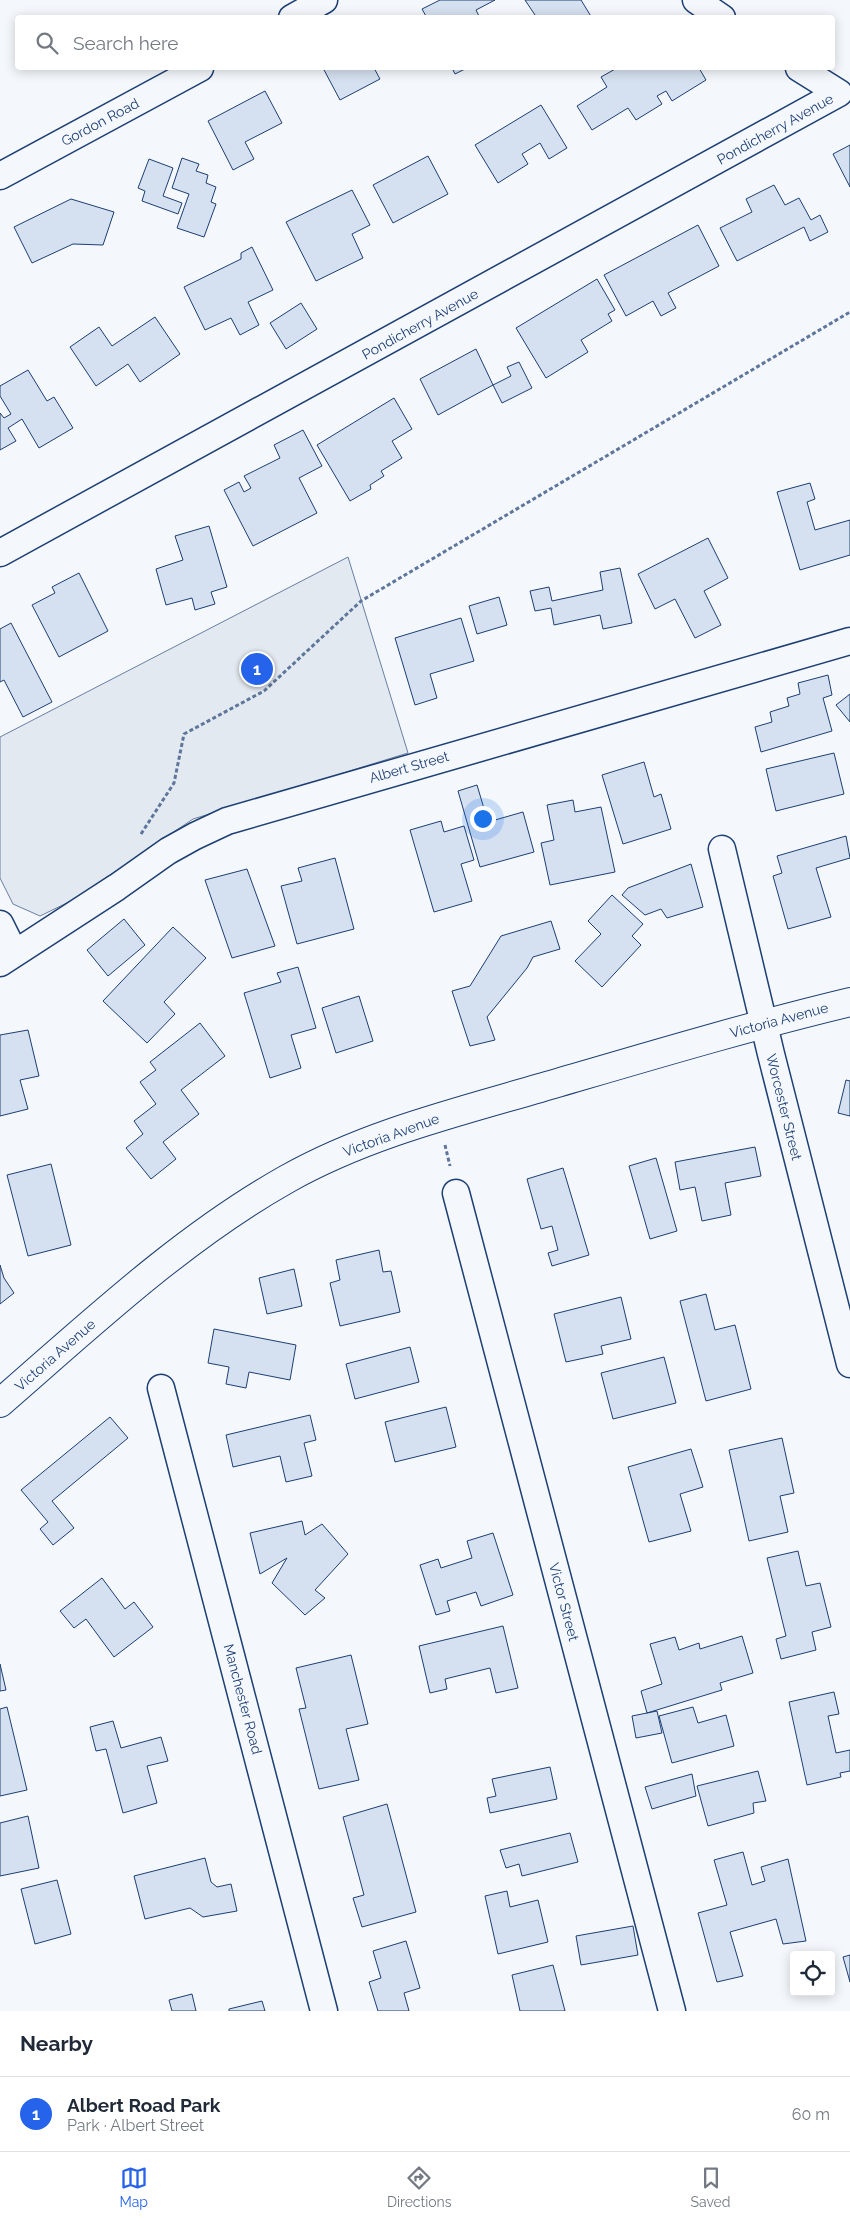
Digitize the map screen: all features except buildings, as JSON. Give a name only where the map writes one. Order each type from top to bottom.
[{"type":"street","points":[[297,15],[324,0]]},
{"type":"street","points":[[696,0],[718,15]]},
{"type":"street","name":"Gordon Road","points":[[0,176],[196,70]]},
{"type":"street","name":"Pondicherry Avenue","points":[[0,553],[839,94],[802,70]]},
{"type":"street","name":"Albert Street","points":[[7,957],[117,887],[168,851],[227,821],[850,641]]},
{"type":"street","name":"Worcester Street","points":[[722,849],[763,1022],[850,1364]]},
{"type":"street","points":[[0,924],[7,957]]},
{"type":"street","name":"Victoria Avenue","points":[[0,1403],[209,1227],[288,1178],[367,1141],[429,1121],[763,1022],[850,1002]]},
{"type":"street","name":"Victor Street","points":[[456,1194],[672,2011]]},
{"type":"street","name":"Manchester Road","points":[[161,1388],[324,2011]]},
{"type":"path","points":[[140,835],[174,783],[184,734],[264,691],[361,600],[850,312]]},
{"type":"shaded area","points":[[348,557],[408,753],[193,819],[73,900],[40,916],[13,904],[0,878],[0,737]]},
{"type":"place","name":"Albert Road Park","points":[[257,669]]}]
